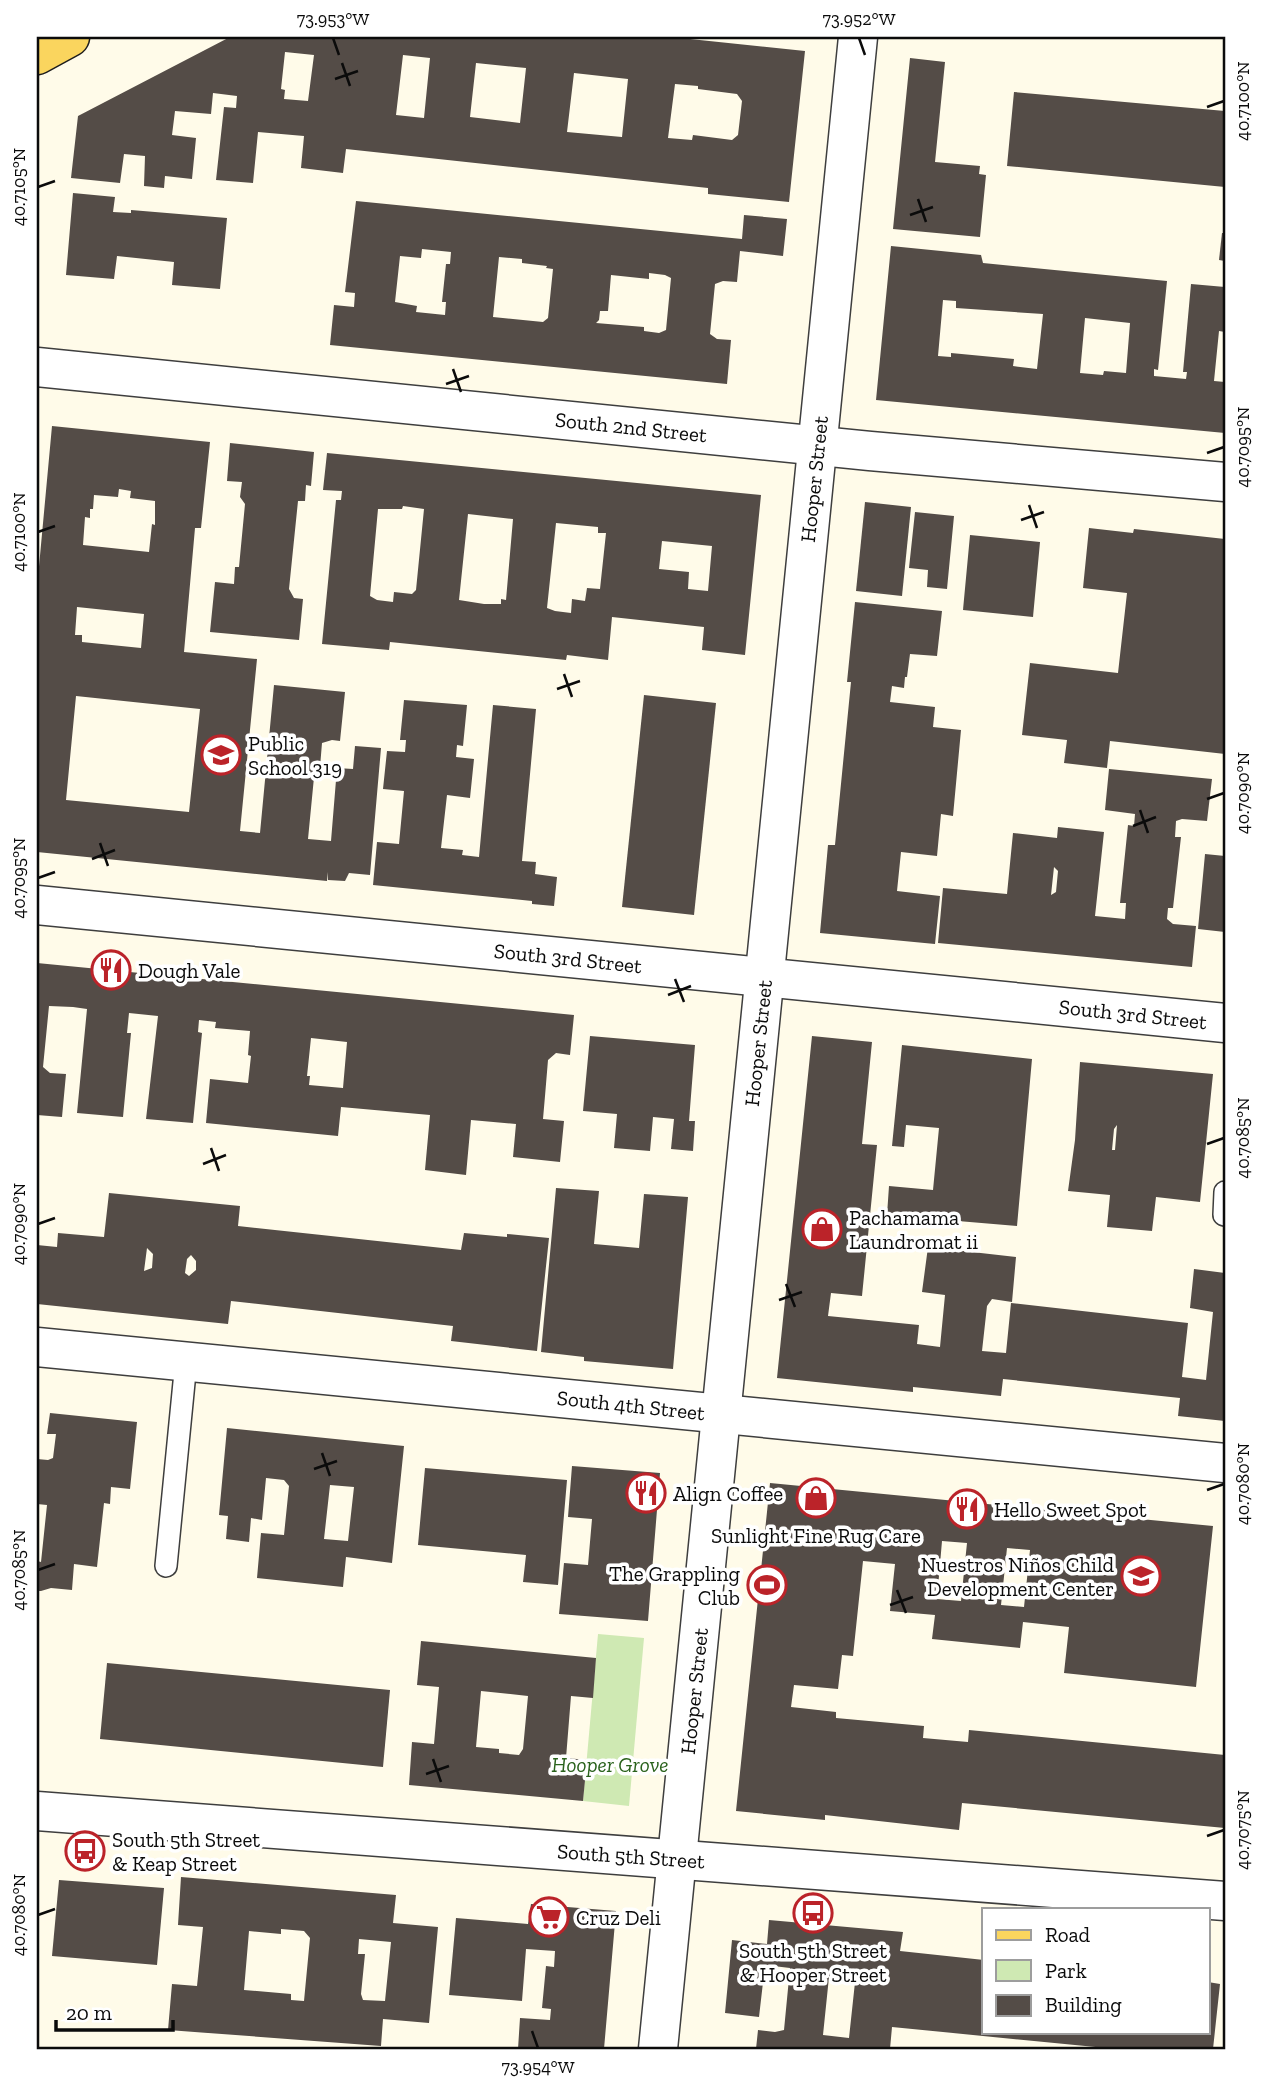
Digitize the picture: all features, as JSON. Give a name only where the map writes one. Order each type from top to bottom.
[{"type":"main road","points":[[37,55],[70,37]]},
{"type":"street","name":"Hooper Street","points":[[658,2049],[858,37]]},
{"type":"street","name":"South 2nd Street","points":[[37,367],[818,445],[1225,482]]},
{"type":"street","name":"South 3rd Street","points":[[37,905],[1225,1023]]},
{"type":"street","name":"South 4th Street","points":[[37,1347],[1225,1463]]},
{"type":"street","name":"South 5th Street","points":[[37,1811],[1225,1901]]},
{"type":"lane","points":[[1224,1215],[1225,1192]]},
{"type":"lane","points":[[166,1566],[186,1362]]},
{"type":"green space","name":"Hooper Grove","points":[[598,1634],[644,1638],[629,1806],[583,1801]]},
{"type":"building","points":[[230,37],[671,37],[805,51],[789,202],[708,194],[708,188],[346,149],[343,173],[301,168],[304,136],[258,132],[253,183],[216,180],[224,107],[236,108],[237,96],[213,93],[211,114],[175,111],[172,135],[196,138],[192,179],[165,176],[164,188],[144,186],[145,156],[124,154],[120,183],[71,178],[78,116]],"holes":[[[285,52],[314,55],[308,101],[284,99],[285,90],[281,89]],[[403,55],[430,58],[424,118],[396,115]],[[476,63],[526,68],[520,123],[470,117]],[[574,73],[628,79],[622,137],[567,132]],[[675,84],[737,94],[742,101],[738,135],[732,140],[693,135],[692,140],[668,138]]]},
{"type":"building","points":[[910,58],[945,62],[935,162],[980,166],[979,174],[986,175],[980,237],[893,229]]},
{"type":"building","points":[[1014,92],[1225,111],[1225,187],[1007,166]]},
{"type":"building","points":[[73,193],[115,197],[113,212],[131,213],[131,210],[227,218],[220,289],[172,285],[174,262],[117,256],[114,279],[66,275]]},
{"type":"building","points":[[356,201],[742,239],[744,215],[787,219],[783,256],[740,251],[737,282],[723,281],[715,284],[710,334],[717,339],[731,340],[727,384],[330,345],[334,305],[354,307],[355,293],[345,292]],"holes":[[[422,249],[451,252],[450,264],[446,264],[442,302],[446,302],[445,315],[416,312],[417,306],[395,302],[400,256],[421,258]],[[499,257],[522,259],[522,263],[553,269],[548,318],[543,322],[493,317]],[[649,273],[671,278],[666,330],[659,333],[644,331],[644,327],[596,323],[600,311],[608,311],[611,275],[649,279]]]},
{"type":"building","points":[[1222,233],[1225,233],[1225,261],[1219,260]]},
{"type":"building","points":[[891,246],[981,255],[983,263],[1167,281],[1158,370],[1154,369],[1154,376],[1186,379],[1187,372],[1183,372],[1191,284],[1225,287],[1225,332],[1219,331],[1214,381],[1225,382],[1225,433],[876,400]],"holes":[[[943,300],[956,301],[956,308],[1043,314],[1037,369],[1013,366],[1014,359],[951,353],[951,357],[938,356]],[[1085,318],[1130,323],[1126,373],[1080,373]]]},
{"type":"building","points":[[52,426],[210,442],[201,528],[195,528],[184,652],[257,659],[240,831],[260,833],[274,685],[345,692],[340,741],[322,743],[320,767],[315,767],[308,839],[331,841],[337,768],[353,769],[355,746],[381,748],[370,875],[349,873],[345,881],[328,880],[328,872],[327,881],[37,852],[37,588]],"holes":[[[119,489],[131,491],[130,498],[155,501],[155,525],[152,524],[149,552],[83,545],[85,517],[90,518],[94,495],[118,497]],[[77,607],[144,614],[141,648],[82,642],[82,635],[75,635]],[[76,696],[200,709],[189,812],[66,800]]]},
{"type":"building","points":[[230,443],[314,452],[311,486],[306,485],[305,501],[298,501],[289,589],[294,598],[303,599],[299,640],[210,632],[215,582],[234,584],[235,567],[239,567],[245,504],[240,497],[242,482],[227,481]]},
{"type":"building","points":[[327,453],[761,495],[745,655],[702,650],[704,627],[612,617],[608,660],[567,655],[566,660],[390,642],[389,650],[322,644],[336,500],[341,500],[342,491],[323,490]],"holes":[[[403,506],[424,509],[416,590],[412,594],[394,592],[393,602],[377,600],[370,596],[378,509],[402,509]],[[468,514],[513,519],[506,600],[501,599],[501,604],[459,600]],[[556,523],[598,527],[598,533],[606,533],[600,589],[587,588],[585,601],[572,599],[571,613],[547,608]],[[662,541],[712,546],[708,591],[688,589],[689,572],[659,569]]]},
{"type":"building","points":[[865,502],[911,507],[902,596],[856,591]]},
{"type":"building","points":[[915,512],[954,516],[947,589],[927,587],[928,570],[909,568]]},
{"type":"building","points":[[1089,528],[1133,533],[1134,529],[1225,539],[1225,754],[1110,741],[1107,768],[1064,763],[1067,740],[1022,735],[1030,663],[1118,673],[1127,593],[1083,588]]},
{"type":"building","points":[[970,535],[1040,542],[1033,617],[963,610]]},
{"type":"building","points":[[855,602],[942,611],[937,656],[910,654],[904,688],[892,686],[890,702],[935,707],[933,727],[961,730],[953,816],[941,814],[937,856],[901,852],[897,891],[940,896],[935,944],[820,933],[828,845],[835,845],[851,682],[847,682]]},
{"type":"building","points":[[644,695],[716,703],[694,915],[622,907]]},
{"type":"building","points":[[404,700],[467,705],[463,746],[457,745],[456,757],[474,759],[470,798],[447,795],[441,848],[463,850],[462,855],[479,857],[493,705],[536,709],[522,861],[536,862],[535,874],[557,877],[554,906],[532,904],[532,901],[373,885],[377,842],[399,844],[404,791],[383,789],[387,751],[405,752],[406,740],[400,740]]},
{"type":"building","points":[[1109,769],[1212,779],[1207,821],[1176,821],[1175,837],[1181,837],[1173,908],[1168,908],[1167,919],[1173,924],[1196,926],[1192,967],[938,943],[943,888],[1007,894],[1013,833],[1057,838],[1058,827],[1104,832],[1095,916],[1125,919],[1126,903],[1120,903],[1128,825],[1134,826],[1135,814],[1105,810]],"holes":[[[1054,867],[1058,871],[1056,892],[1051,895]]]},
{"type":"building","points":[[1205,854],[1225,856],[1225,932],[1198,929]]},
{"type":"building","points":[[37,963],[574,1015],[570,1055],[556,1053],[548,1060],[543,1119],[564,1121],[560,1162],[513,1157],[516,1124],[471,1120],[466,1175],[425,1170],[430,1115],[341,1107],[338,1136],[206,1123],[210,1079],[248,1083],[250,1031],[215,1028],[216,1022],[199,1020],[198,1032],[202,1033],[193,1123],[146,1119],[158,1016],[129,1013],[127,1033],[131,1033],[123,1117],[77,1113],[87,1009],[73,1007],[49,1006],[43,1067],[50,1073],[66,1074],[62,1117],[37,1115]],"holes":[[[311,1038],[347,1042],[343,1088],[309,1085],[310,1076],[307,1076]]]},
{"type":"building","points":[[590,1036],[695,1045],[689,1121],[695,1121],[693,1151],[671,1149],[674,1119],[653,1117],[650,1151],[614,1148],[617,1114],[583,1111]]},
{"type":"building","points":[[812,1036],[872,1042],[862,1144],[877,1145],[862,1296],[831,1293],[828,1316],[919,1325],[917,1344],[940,1347],[945,1295],[922,1292],[928,1247],[1016,1257],[1012,1302],[992,1299],[987,1306],[982,1351],[1006,1353],[1011,1303],[1188,1323],[1182,1377],[1206,1380],[1213,1312],[1190,1308],[1194,1269],[1225,1273],[1225,1421],[1178,1416],[1180,1398],[1003,1379],[1001,1396],[913,1387],[913,1392],[777,1378]]},
{"type":"building","points":[[902,1045],[1032,1059],[1017,1226],[887,1215],[889,1186],[933,1190],[939,1128],[906,1125],[904,1147],[892,1146]]},
{"type":"building","points":[[1080,1062],[1213,1074],[1200,1202],[1156,1197],[1152,1231],[1107,1227],[1110,1195],[1068,1191],[1075,1140]],"holes":[[[1117,1125],[1115,1150],[1112,1150],[1114,1129]]]},
{"type":"building","points":[[556,1188],[599,1191],[594,1244],[639,1248],[644,1194],[688,1197],[673,1369],[584,1361],[584,1357],[541,1352]]},
{"type":"building","points":[[109,1193],[240,1206],[238,1226],[461,1250],[464,1233],[549,1238],[537,1351],[451,1341],[453,1326],[231,1301],[228,1324],[37,1304],[37,1245],[57,1247],[58,1233],[104,1237]],"holes":[[[147,1248],[153,1254],[152,1268],[144,1271]],[[191,1255],[196,1261],[196,1270],[189,1276],[185,1273],[187,1259]]]},
{"type":"building","points":[[50,1413],[137,1422],[130,1489],[111,1487],[110,1504],[104,1503],[97,1567],[74,1564],[72,1590],[51,1588],[37,1591],[37,1561],[41,1562],[47,1505],[37,1504],[37,1459],[53,1458],[56,1434],[47,1434]]},
{"type":"building","points":[[227,1428],[404,1446],[392,1563],[346,1557],[343,1587],[257,1578],[261,1533],[284,1535],[289,1486],[284,1480],[266,1478],[262,1520],[251,1518],[249,1542],[226,1539],[228,1516],[219,1515]],"holes":[[[330,1485],[354,1487],[348,1541],[324,1539]]]},
{"type":"building","points":[[572,1466],[660,1473],[648,1621],[559,1614],[564,1563],[588,1565],[592,1519],[568,1517]]},
{"type":"building","points":[[425,1468],[567,1480],[558,1585],[523,1582],[526,1555],[418,1545]]},
{"type":"building","points":[[770,1483],[1213,1526],[1196,1687],[1064,1673],[1069,1627],[1023,1622],[1020,1648],[932,1639],[935,1615],[890,1611],[895,1564],[863,1561],[853,1656],[842,1655],[838,1689],[794,1685],[791,1707],[836,1712],[836,1718],[924,1726],[923,1738],[968,1742],[969,1730],[1225,1755],[1225,1828],[962,1803],[959,1830],[825,1815],[825,1820],[736,1811]],"holes":[[[942,1541],[967,1543],[961,1601],[937,1599]],[[1007,1548],[1030,1550],[1024,1607],[1001,1605]]]},
{"type":"building","points":[[421,1641],[596,1658],[593,1698],[571,1696],[566,1758],[587,1760],[583,1801],[409,1785],[412,1742],[434,1744],[439,1687],[417,1685]],"holes":[[[481,1691],[528,1696],[523,1749],[519,1755],[499,1753],[499,1749],[476,1747]]]},
{"type":"building","points":[[107,1663],[390,1690],[383,1767],[100,1739]]},
{"type":"building","points":[[181,1877],[396,1895],[393,1923],[438,1927],[429,2023],[383,2019],[381,2046],[168,2030],[172,1984],[197,1986],[203,1927],[178,1925]],"holes":[[[281,1929],[304,1931],[310,1938],[304,2001],[291,2000],[291,1994],[244,1990],[249,1931],[281,1934]],[[359,1939],[391,1942],[385,2001],[363,2000],[361,1994],[365,1954],[358,1954]]]},
{"type":"building","points":[[59,1880],[164,1888],[157,1965],[52,1956]]},
{"type":"building","points":[[531,1904],[616,1911],[604,2049],[518,2049],[520,2018],[550,2020],[551,2009],[542,2008],[546,1966],[554,1967],[555,1951],[526,1949],[522,2001],[449,1995],[456,1918],[528,1924]]},
{"type":"building","points":[[769,1920],[903,1932],[900,1951],[982,1960],[982,2034],[1210,2034],[1210,1982],[1220,1984],[1213,2049],[1116,2049],[892,2027],[890,2049],[756,2049],[758,2030],[784,2030],[790,1968],[765,1965],[759,2017],[725,2013],[732,1940],[767,1944]],"holes":[[[834,1971],[856,1973],[849,2038],[823,2035],[829,1977]]]},
{"type":"place","name":"Public School 319","points":[[221,755]]},
{"type":"place","name":"Dough Vale","points":[[111,970]]},
{"type":"place","name":"Pachamama Laundromat ii","points":[[822,1229]]},
{"type":"place","name":"Align Coffee","points":[[646,1493]]},
{"type":"place","name":"Sunlight Fine Rug Care","points":[[816,1498]]},
{"type":"place","name":"Hello Sweet Spot","points":[[967,1509]]},
{"type":"place","name":"Nuestros Niños Child Development Center","points":[[1141,1576]]},
{"type":"place","name":"The Grappling Club","points":[[767,1585]]},
{"type":"place","name":"South 5th Street & Keap Street","points":[[85,1851]]},
{"type":"place","name":"South 5th Street & Hooper Street","points":[[813,1913]]},
{"type":"place","name":"Cruz Deli","points":[[549,1917]]}]
